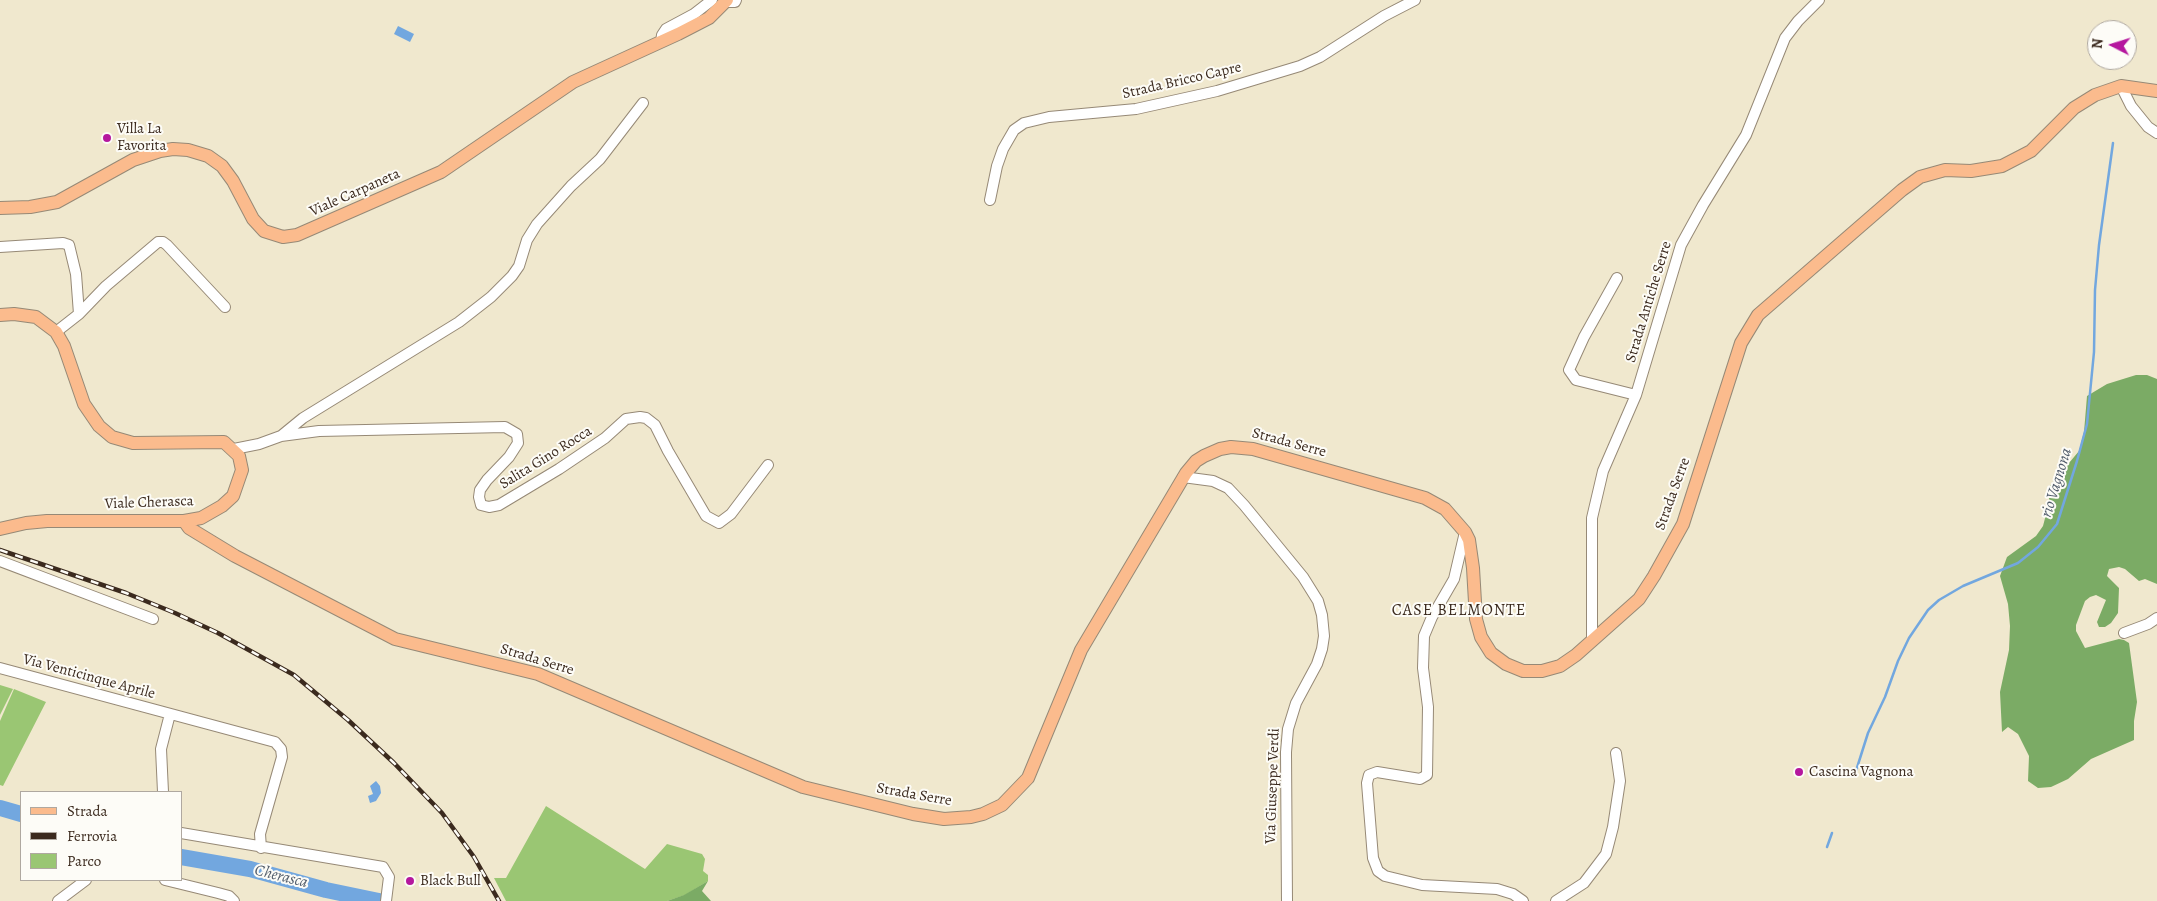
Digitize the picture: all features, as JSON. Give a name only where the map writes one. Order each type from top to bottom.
[{"type":"main road","name":"Viale Carpaneta","points":[[0,208],[30,207],[56,202],[133,160],[160,151],[173,149],[188,150],[208,156],[222,166],[234,181],[253,219],[264,232],[290,237],[332,222],[441,172],[573,82],[710,18],[730,1]]},
{"type":"main road","name":"Strada Serre","points":[[184,521],[189,528],[235,556],[395,639],[538,674],[803,787],[914,814],[958,819],[983,814],[1002,804],[1028,778],[1081,650],[1183,477],[1196,461],[1211,452],[1231,447],[1253,448],[1425,498],[1445,509],[1465,532],[1472,553],[1476,618],[1481,637],[1491,652],[1506,664],[1524,671],[1542,671],[1560,666],[1592,641],[1638,599],[1654,576],[1683,524],[1741,343],[1758,315],[1902,190],[1920,177],[1945,170],[1971,171],[2002,166],[2031,151],[2074,108],[2095,95],[2121,86],[2157,91]]},
{"type":"main road","points":[[0,315],[14,314],[36,317],[56,332],[64,346],[87,410],[99,426],[112,436],[133,443],[145,444],[216,440],[234,448]]},
{"type":"main road","name":"Viale Cherasca","points":[[3,525],[47,522],[184,521],[201,518],[211,514],[233,496],[242,470],[241,462],[234,448]]},
{"type":"street","points":[[661,42],[662,35],[666,29],[694,14],[712,0]]},
{"type":"street","name":"Strada Bricco Capre","points":[[990,200],[997,166],[1003,149],[1014,130],[1024,123],[1049,117],[1136,110],[1217,91],[1292,69],[1320,57],[1384,16],[1415,0]]},
{"type":"street","name":"Strada Antiche Serre","points":[[1592,641],[1592,518],[1603,471],[1636,395],[1681,245],[1703,204],[1746,135],[1785,38],[1798,21],[1819,0]]},
{"type":"street","points":[[2121,86],[2131,106],[2148,127],[2157,133]]},
{"type":"street","name":"Salita Gino Rocca","points":[[281,436],[303,418],[459,322],[491,297],[519,266],[527,240],[537,224],[571,186],[600,159],[642,103]]},
{"type":"street","points":[[0,247],[63,242],[68,245],[76,274],[79,314]]},
{"type":"street","points":[[56,332],[79,314],[106,286],[158,242],[163,242],[167,245],[225,307]]},
{"type":"street","points":[[1617,278],[1584,338],[1569,370],[1576,380],[1636,395]]},
{"type":"street","name":"Salita Gino Rocca","points":[[234,448],[259,444],[281,436],[319,431],[495,427],[510,429],[517,434],[518,443],[480,490],[481,505],[489,507],[499,504],[560,470],[605,438],[626,419],[633,417],[646,418],[656,424],[668,451],[706,516],[719,523],[731,514],[768,465]]},
{"type":"street","name":"Via Giuseppe Verdi","points":[[1183,477],[1213,481],[1228,488],[1303,578],[1318,601],[1322,615],[1324,636],[1322,649],[1317,664],[1296,703],[1288,735],[1286,901]]},
{"type":"street","points":[[1465,532],[1454,579],[1432,617],[1424,636],[1423,668],[1428,707],[1427,775],[1422,779],[1377,772],[1369,775],[1367,783],[1374,858],[1378,871],[1385,876],[1422,885],[1497,889],[1514,894],[1522,901]]},
{"type":"street","points":[[0,561],[153,619]]},
{"type":"street","points":[[2124,633],[2148,624],[2157,618]]},
{"type":"street","name":"Via Venticinque Aprile","points":[[0,668],[271,740],[278,745],[282,757],[260,834],[261,848]]},
{"type":"street","name":"Via Venticinque Aprile","points":[[163,791],[162,749],[170,714]]},
{"type":"street","points":[[1556,901],[1584,883],[1606,854],[1613,827],[1620,781],[1616,753]]},
{"type":"street","points":[[182,833],[261,848],[377,865],[386,871],[390,884],[386,901]]},
{"type":"street","points":[[58,901],[85,881]]},
{"type":"street","points":[[169,881],[229,896],[234,901]]},
{"type":"green space","points":[[2136,375],[2147,375],[2157,379],[2157,584],[2145,579],[2139,581],[2125,569],[2119,567],[2109,569],[2107,576],[2119,588],[2118,613],[2111,623],[2105,627],[2099,627],[2097,622],[2106,600],[2096,595],[2085,601],[2076,625],[2076,631],[2085,648],[2119,639],[2129,643],[2137,702],[2134,740],[2091,759],[2068,779],[2051,787],[2038,788],[2028,781],[2029,756],[2018,734],[2008,727],[2002,732],[2000,692],[2009,650],[2010,626],[2008,604],[2000,576],[2007,557],[2036,536],[2043,526],[2049,503],[2049,487],[2079,451],[2084,432],[2087,396],[2107,384]]},
{"type":"green space","points":[[0,685],[13,689],[0,715]]},
{"type":"green space","points":[[14,689],[46,702],[3,786],[0,785],[0,721]]},
{"type":"green space","points":[[546,806],[645,869],[667,844],[702,854],[705,859],[703,871],[708,875],[708,881],[685,895],[667,901],[506,901],[494,878],[506,878]]},
{"type":"green space","points":[[708,881],[702,891],[711,901],[667,901],[684,895]]},
{"type":"water","points":[[398,26],[414,34],[410,42],[394,34]]},
{"type":"water","points":[[376,781],[380,786],[381,793],[376,801],[370,803],[368,796],[373,794],[370,786]]},
{"type":"waterway","name":"rio Vagnona","points":[[1855,774],[1868,733],[1885,697],[1898,661],[1909,638],[1928,610],[1939,600],[1963,586],[2018,563],[2038,547],[2057,524],[2087,424],[2094,352],[2095,290],[2099,245],[2113,143]]},
{"type":"waterway","name":"Cherasca","points":[[0,808],[20,814]]},
{"type":"waterway","points":[[1827,847],[1832,833]]},
{"type":"waterway","name":"Cherasca","points":[[182,857],[250,869],[326,890],[379,901]]},
{"type":"railway","points":[[0,550],[126,593],[175,613],[218,633],[294,675],[348,720],[394,763],[442,813],[474,857],[499,901]]},
{"type":"place","name":"Villa La Favorita","points":[[107,138]]},
{"type":"place","name":"Cascina Vagnona","points":[[1799,772]]},
{"type":"place","name":"Black Bull","points":[[410,881]]},
{"type":"district","name":"CASE BELMONTE","points":[[1459,611]]}]
